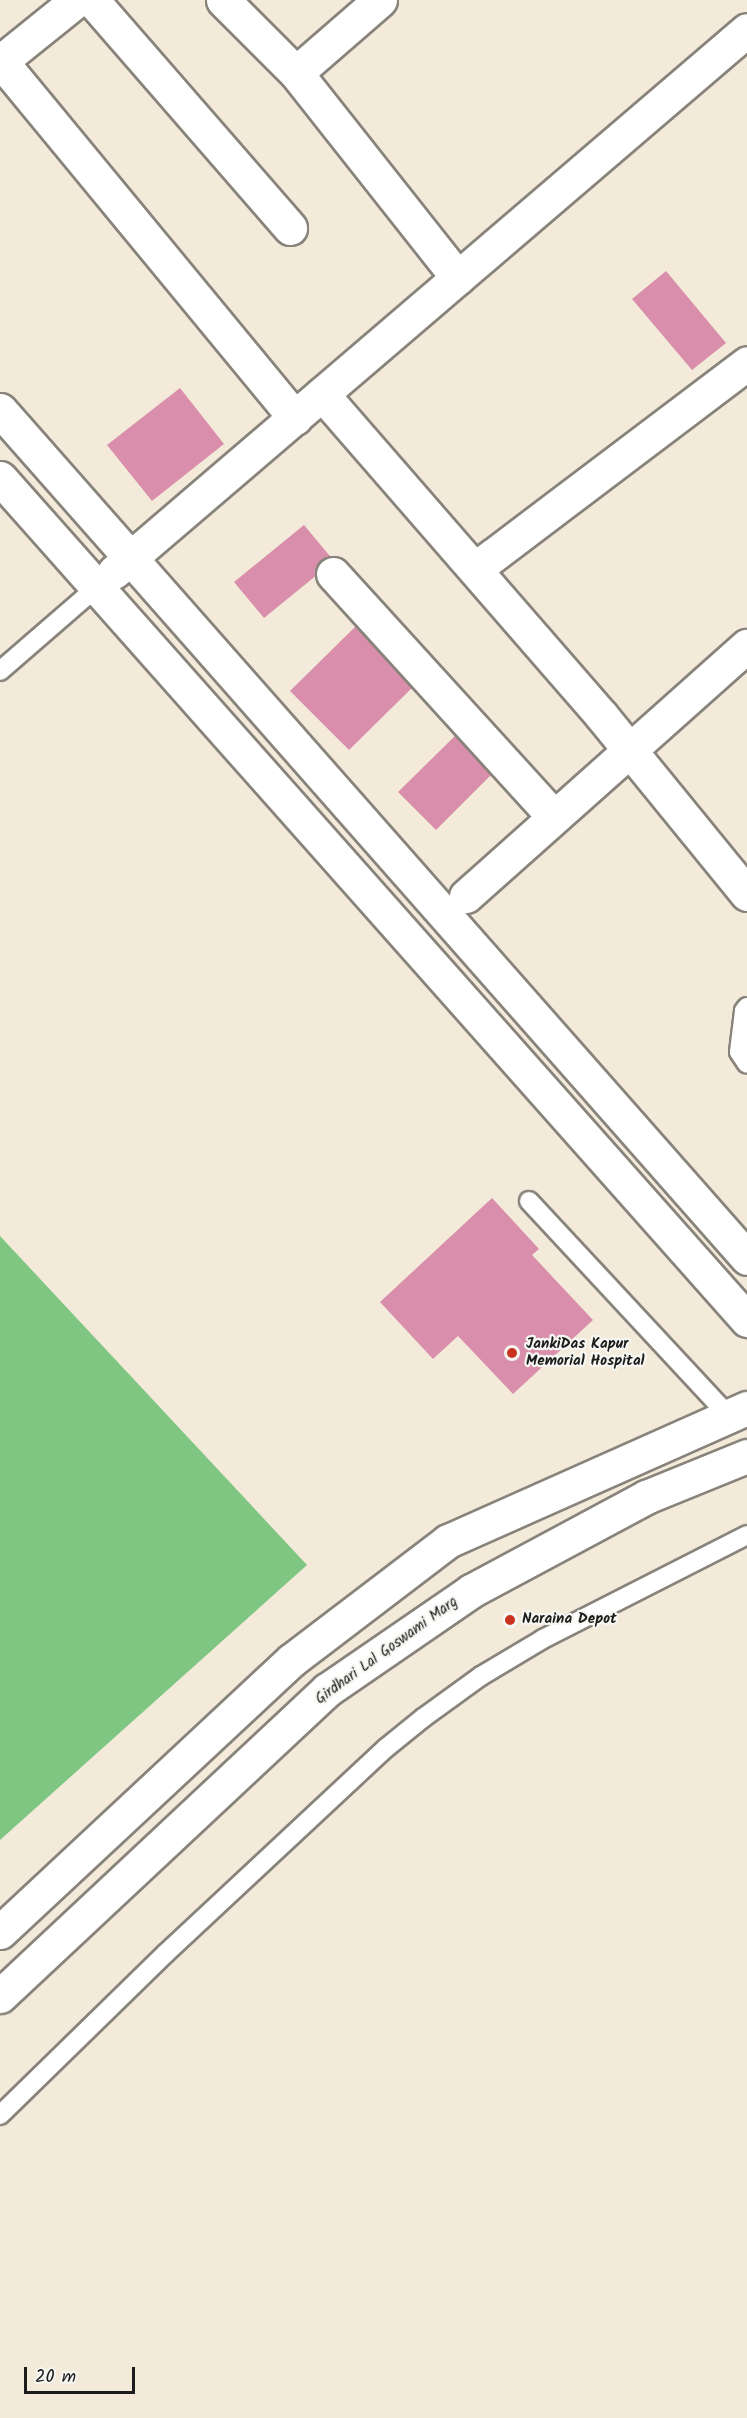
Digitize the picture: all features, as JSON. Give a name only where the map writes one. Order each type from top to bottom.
[{"type":"street","points":[[77,0],[0,61],[295,418]]},
{"type":"street","points":[[92,0],[290,228]]},
{"type":"street","points":[[224,0],[296,73],[458,278]]},
{"type":"street","points":[[296,73],[377,1]]},
{"type":"street","points":[[97,587],[747,30]]},
{"type":"street","points":[[475,569],[747,363]]},
{"type":"street","points":[[322,394],[475,569],[747,894]]},
{"type":"street","points":[[0,410],[747,1258]]},
{"type":"street","points":[[0,478],[747,1320]]},
{"type":"street","points":[[333,574],[554,817]]},
{"type":"street","points":[[466,896],[747,646]]},
{"type":"street","points":[[0,1932],[292,1660],[448,1541],[738,1412]]},
{"type":"street","name":"Girdhari Lal Goswami Marg","points":[[0,1996],[327,1690],[471,1591],[646,1497],[747,1456]]},
{"type":"lane","points":[[0,671],[97,587]]},
{"type":"lane","points":[[747,1007],[744,1011],[739,1052],[747,1064]]},
{"type":"lane","points":[[529,1201],[738,1412]]},
{"type":"lane","points":[[0,2115],[174,1946],[377,1756],[423,1718],[481,1676],[543,1639],[747,1535]]},
{"type":"green space","points":[[0,1236],[307,1565],[0,1840]]},
{"type":"building","points":[[666,271],[726,343],[692,370],[632,299]]},
{"type":"building","points":[[180,388],[224,444],[152,501],[107,445]]},
{"type":"building","points":[[304,525],[334,561],[264,618],[234,582]]},
{"type":"building","points":[[358,624],[417,683],[349,750],[290,691]]},
{"type":"building","points":[[457,734],[495,771],[436,830],[398,792]]},
{"type":"building","points":[[492,1198],[539,1249],[532,1255],[593,1320],[513,1394],[458,1336],[433,1359],[380,1302]]},
{"type":"place","name":"JankiDas Kapur Memorial Hospital","points":[[512,1353]]},
{"type":"place","name":"Naraina Depot","points":[[510,1620]]}]
